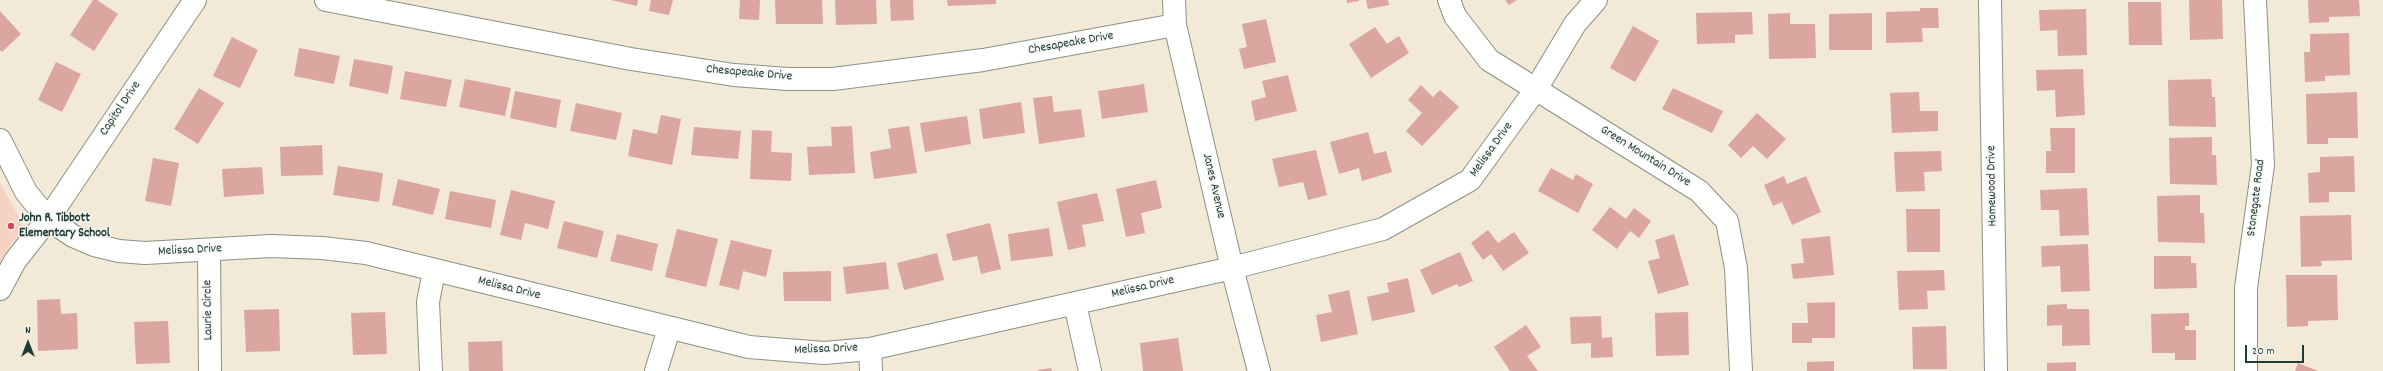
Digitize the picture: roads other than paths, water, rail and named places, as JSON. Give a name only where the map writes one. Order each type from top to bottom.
[{"type":"street","name":"Capitol Drive","points":[[48,219],[195,0]]},
{"type":"street","name":"Chesapeake Drive","points":[[326,0],[631,59],[734,75],[788,79],[833,79],[975,61],[1175,25]]},
{"type":"street","name":"Janes Avenue","points":[[1174,0],[1175,25],[1232,268],[1259,371]]},
{"type":"street","name":"Green Mountain Drive","points":[[1449,0],[1455,16],[1489,60],[1700,191],[1727,221],[1736,268],[1741,371]]},
{"type":"street","name":"Melissa Drive","points":[[0,140],[26,192],[48,219],[73,236],[94,245],[119,251],[145,253],[271,246],[322,248],[366,253],[669,329],[749,347],[783,351],[824,353],[870,349],[1232,268],[1383,229],[1470,180],[1536,89],[1575,24],[1596,0]]},
{"type":"street","name":"Homewood Drive","points":[[1990,0],[1996,371]]},
{"type":"street","name":"Stonegate Road","points":[[2246,371],[2246,288],[2264,165],[2255,0]]},
{"type":"street","points":[[0,289],[15,261],[48,219]]},
{"type":"street","name":"Laurie Circle","points":[[209,250],[210,371]]},
{"type":"street","points":[[430,371],[428,302],[434,271]]},
{"type":"street","points":[[1075,304],[1090,371]]},
{"type":"street","points":[[656,371],[669,329]]},
{"type":"street","points":[[870,349],[871,371]]},
{"type":"place","name":"John R. Tibbott Elementary School","points":[[11,226]]}]
